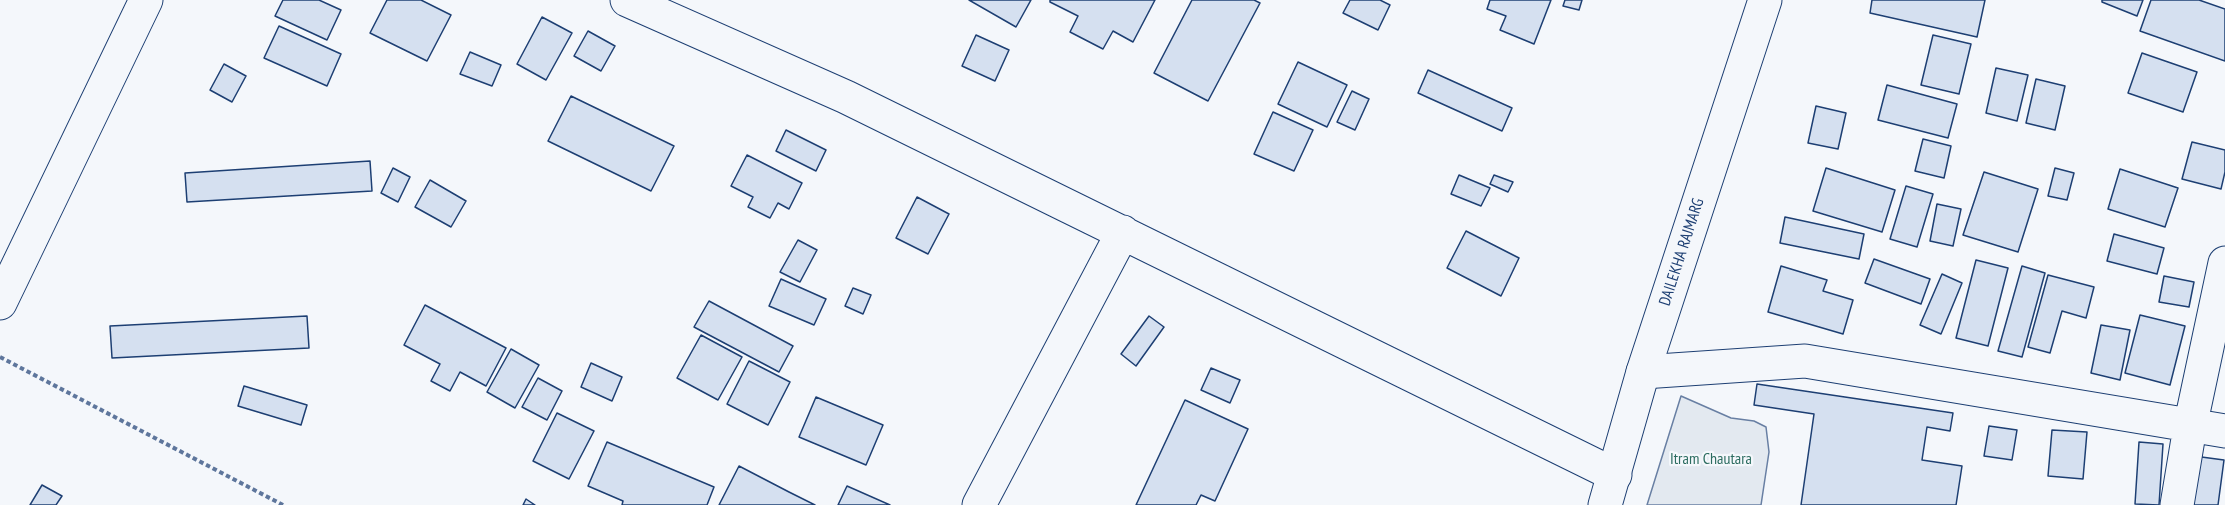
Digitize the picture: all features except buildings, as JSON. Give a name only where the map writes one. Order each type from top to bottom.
[{"type":"street","points":[[0,303],[146,0]]},
{"type":"street","points":[[627,0],[846,97],[1123,232],[1610,490]]},
{"type":"street","name":"DAILEKHA RAJMARG","points":[[1610,490],[1643,372],[1765,0]]},
{"type":"street","points":[[979,505],[1123,232]]},
{"type":"street","points":[[2177,505],[2190,427],[2225,263]]},
{"type":"street","points":[[1643,372],[1804,361],[2225,431]]},
{"type":"path","points":[[0,357],[283,505]]},
{"type":"green space","name":"Itram Chautara","points":[[1681,396],[1731,418],[1754,421],[1766,427],[1769,452],[1761,505],[1647,505]]}]
